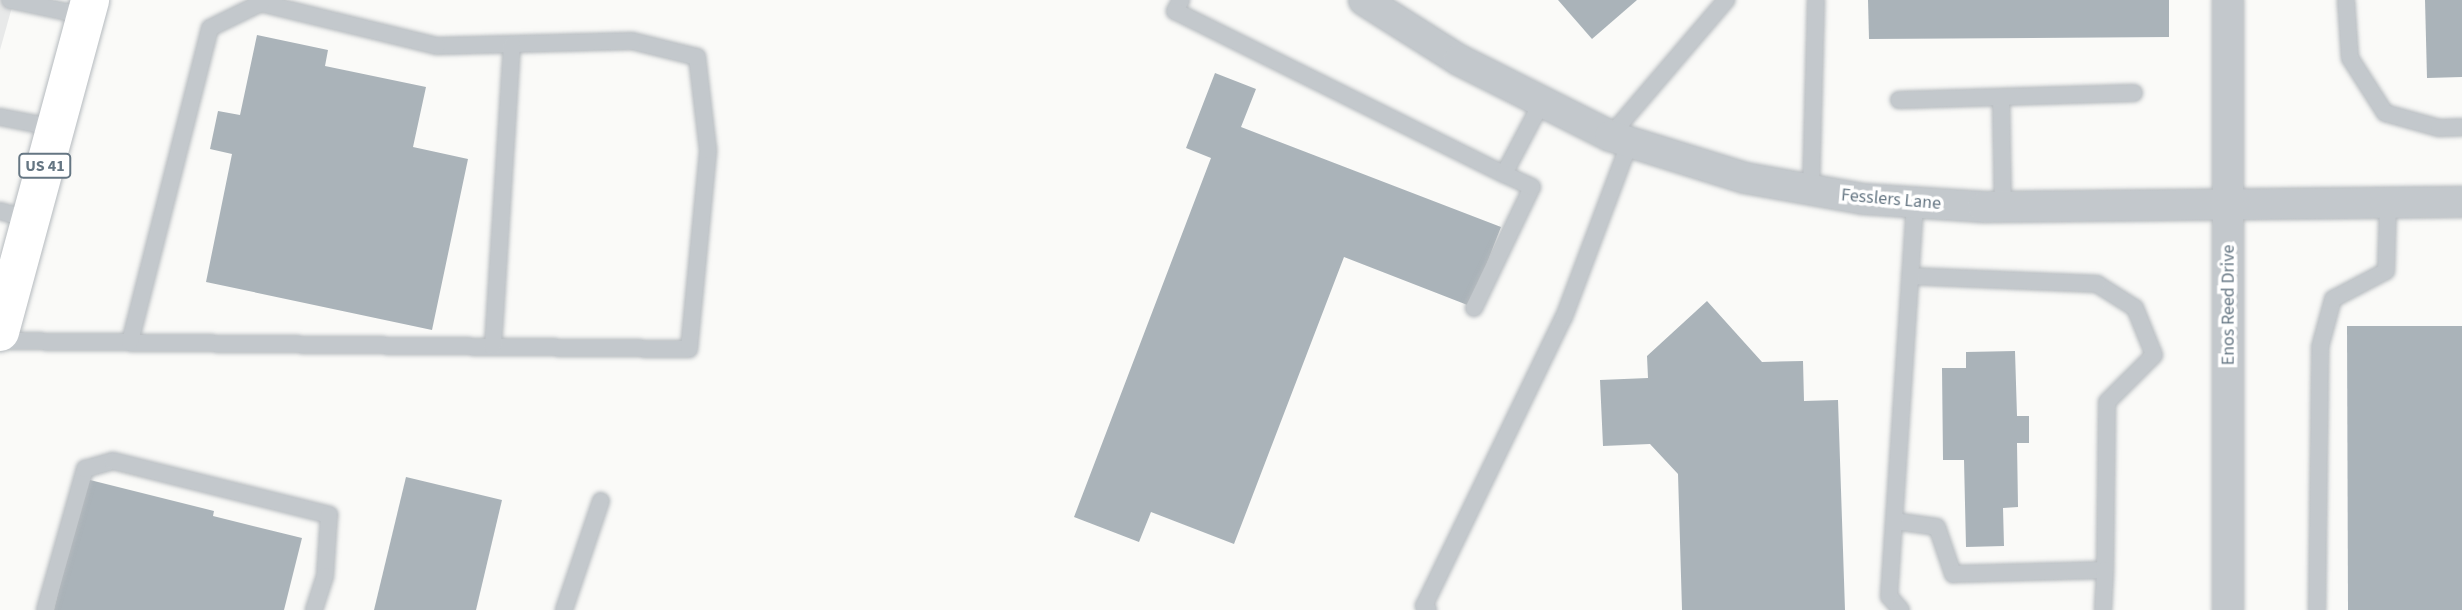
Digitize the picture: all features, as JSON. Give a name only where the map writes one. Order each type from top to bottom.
[{"type":"main road","name":"US 41","points":[[0,332],[15,215],[55,128],[88,8]]},
{"type":"street","name":"Fesslers Lane","points":[[1364,0],[1459,60],[1620,140],[1745,178],[1863,199],[2003,207],[2462,202]]},
{"type":"street","name":"Enos Reed Drive","points":[[2228,0],[2228,610]]},
{"type":"lane","points":[[0,9],[3,0]]},
{"type":"lane","points":[[10,0],[88,8]]},
{"type":"lane","points":[[1181,0],[1175,11],[1531,187],[1474,309]]},
{"type":"lane","points":[[1428,610],[1424,606],[1564,317],[1620,140],[1726,0]]},
{"type":"lane","points":[[1811,190],[1816,0]]},
{"type":"lane","points":[[2346,0],[2350,58],[2385,113],[2439,128],[2462,127]]},
{"type":"lane","points":[[0,341],[689,349],[708,150],[697,57],[632,41],[437,46],[261,3],[211,28],[130,342]]},
{"type":"lane","points":[[493,346],[512,45]]},
{"type":"lane","points":[[1899,100],[2134,93]]},
{"type":"lane","points":[[2001,97],[2003,207]]},
{"type":"lane","points":[[1504,174],[1542,102]]},
{"type":"lane","points":[[0,117],[55,128]]},
{"type":"lane","points":[[1901,610],[1889,597],[1915,203]]},
{"type":"lane","points":[[2317,610],[2320,347],[2333,299],[2386,271],[2388,203]]},
{"type":"lane","points":[[1910,276],[2097,284],[2136,307],[2154,355],[2106,402],[2103,610]]},
{"type":"lane","points":[[45,610],[85,469],[113,461],[329,515],[325,576],[314,610]]},
{"type":"lane","points":[[564,610],[601,501]]},
{"type":"lane","points":[[1894,521],[1937,527],[1953,574],[2105,570]]},
{"type":"shaded area","points":[[0,0],[14,0],[0,50]]},
{"type":"building","points":[[1558,0],[1637,0],[1592,39]]},
{"type":"building","points":[[1868,0],[2169,0],[2169,37],[1869,39]]},
{"type":"building","points":[[2425,0],[2462,0],[2462,77],[2427,78]]},
{"type":"building","points":[[257,35],[328,50],[325,66],[426,87],[413,147],[468,159],[432,330],[206,282],[232,154],[210,149],[218,111],[240,115]]},
{"type":"building","points":[[1215,73],[1256,89],[1241,127],[1501,227],[1470,306],[1344,257],[1234,544],[1151,512],[1139,542],[1074,517],[1211,158],[1186,148]]},
{"type":"building","points":[[1707,301],[1762,362],[1803,361],[1804,401],[1838,400],[1845,610],[1682,610],[1678,474],[1650,444],[1603,446],[1600,380],[1648,378],[1647,356]]},
{"type":"building","points":[[2347,326],[2462,326],[2462,610],[2348,610]]},
{"type":"building","points":[[2015,351],[2017,416],[2029,416],[2029,443],[2017,443],[2018,507],[2003,508],[2004,546],[1966,547],[1964,460],[1943,460],[1942,368],[1966,368],[1966,352]]},
{"type":"building","points":[[406,477],[502,500],[476,610],[374,610]]},
{"type":"building","points":[[86,479],[214,511],[213,516],[302,538],[284,610],[54,610]]}]
